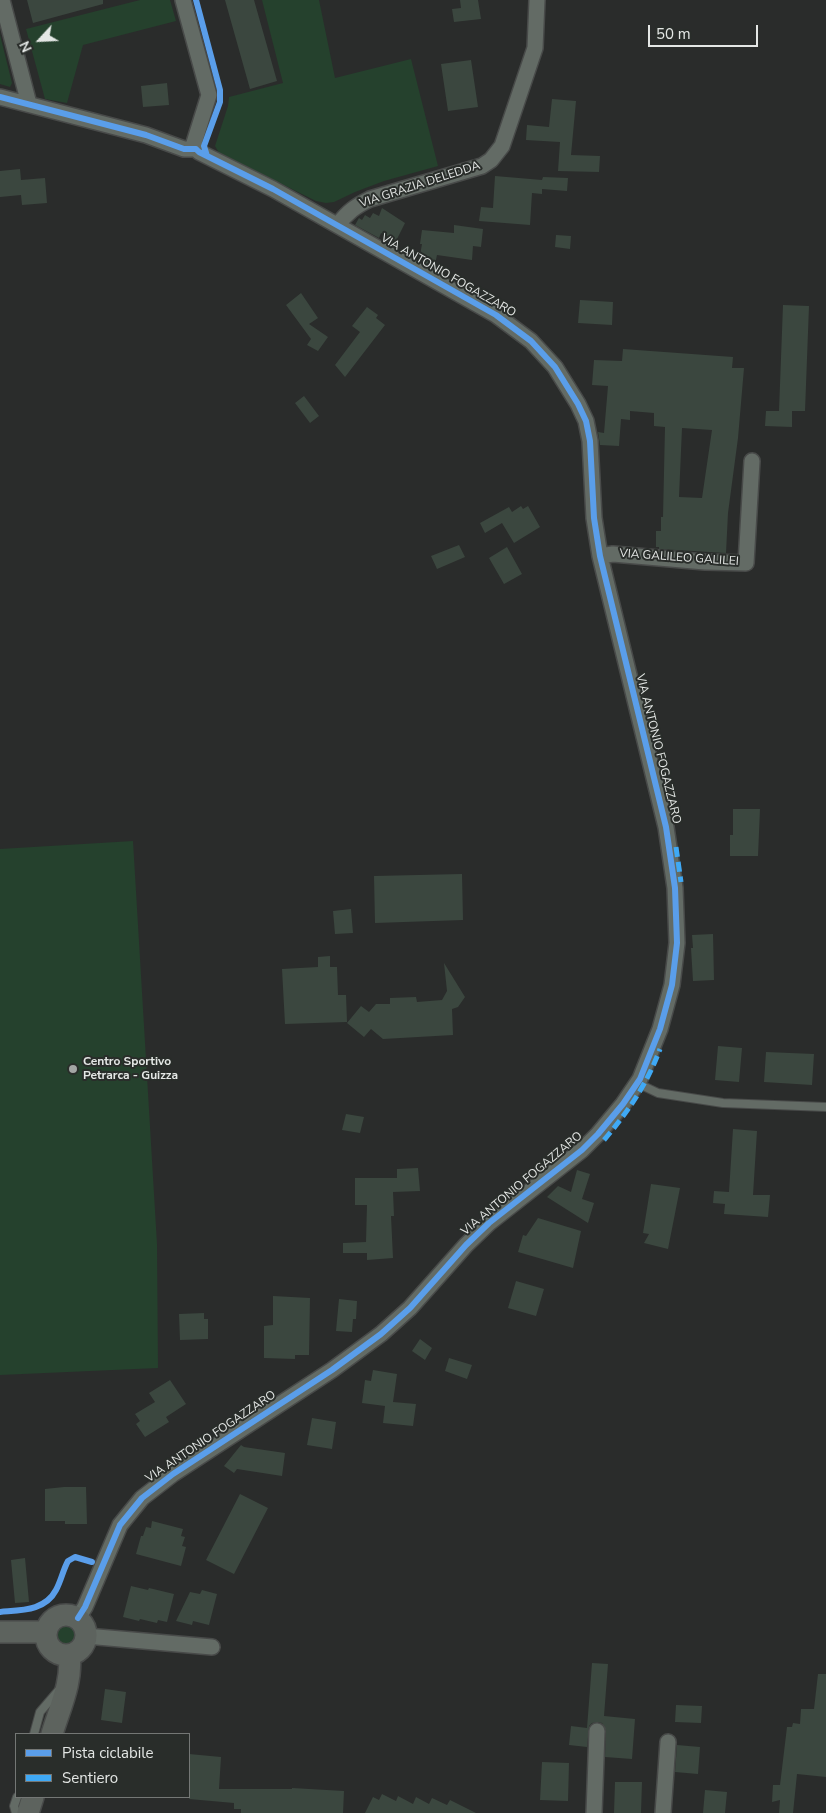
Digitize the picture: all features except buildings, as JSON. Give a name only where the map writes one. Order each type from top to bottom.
[{"type":"street","points":[[2,0],[29,104]]},
{"type":"street","points":[[183,0],[209,95],[194,143],[196,149]]},
{"type":"street","name":"VIA GRAZIA DELEDDA","points":[[338,226],[346,214],[355,206],[370,199],[482,166],[491,160],[502,146],[535,48],[537,0]]},
{"type":"street","name":"VIA ANTONIO FOGAZZARO","points":[[0,97],[146,135],[184,149],[196,149],[496,315],[531,341],[555,367],[578,404],[586,421],[590,441],[594,518],[600,556],[662,809],[675,888],[677,943],[672,985],[660,1029],[637,1083],[612,1118],[582,1150],[489,1223],[466,1245],[410,1308],[381,1334],[332,1370],[174,1474],[142,1498],[120,1525],[85,1607],[82,1627]]},
{"type":"street","name":"VIA GALILEO GALILEI","points":[[600,556],[613,554],[705,562],[746,563],[752,461]]},
{"type":"street","points":[[82,1627],[82,1647],[69,1655],[59,1654],[52,1650],[48,1644],[45,1632],[49,1623],[60,1615],[68,1614],[82,1627],[212,1647]]},
{"type":"street","points":[[0,1632],[45,1632]]},
{"type":"street","points":[[52,1733],[68,1680],[69,1655]]},
{"type":"street","points":[[594,1813],[598,1731]]},
{"type":"street","points":[[663,1813],[668,1742]]},
{"type":"street","points":[[28,1813],[33,1798]]},
{"type":"lane","points":[[637,1083],[658,1092],[723,1103],[826,1107]]},
{"type":"lane","points":[[34,1733],[40,1712],[68,1680]]},
{"type":"lane","points":[[16,1813],[14,1806],[17,1798]]},
{"type":"green space","points":[[140,0],[170,0],[176,21],[83,45],[67,103],[45,99],[26,29]]},
{"type":"green space","points":[[262,0],[319,0],[335,78],[411,59],[438,166],[384,181],[334,202],[326,203],[316,201],[219,153],[215,146],[228,106],[229,97],[283,83]]},
{"type":"green space","points":[[0,35],[12,83],[10,87],[0,84]]},
{"type":"green space","name":"Centro Sportivo Petrarca - Guizza","points":[[133,841],[157,1244],[158,1368],[0,1375],[0,849]]},
{"type":"green space","points":[[62,1626],[70,1626],[75,1631],[73,1642],[62,1644],[57,1639],[57,1631]]},
{"type":"marked path","points":[[676,847],[681,882]]},
{"type":"marked path","points":[[604,1140],[636,1097],[660,1049]]},
{"type":"cycle path","points":[[196,0],[220,90],[220,102],[204,146],[207,156]]},
{"type":"cycle path","points":[[0,97],[146,135],[184,149],[196,149],[273,189],[496,315],[531,341],[555,367],[578,404],[586,421],[590,441],[594,518],[600,556],[666,827],[675,888],[677,943],[672,985],[660,1029],[640,1079],[623,1104],[582,1150],[489,1223],[466,1245],[410,1308],[381,1334],[332,1370],[173,1474],[142,1498],[120,1525],[85,1607],[78,1618]]},
{"type":"cycle path","points":[[0,1612],[24,1610],[39,1606],[46,1602],[56,1590],[68,1561],[75,1557],[92,1562]]},
{"type":"place","name":"Centro Sportivo Petrarca - Guizza","points":[[73,1069]]}]
